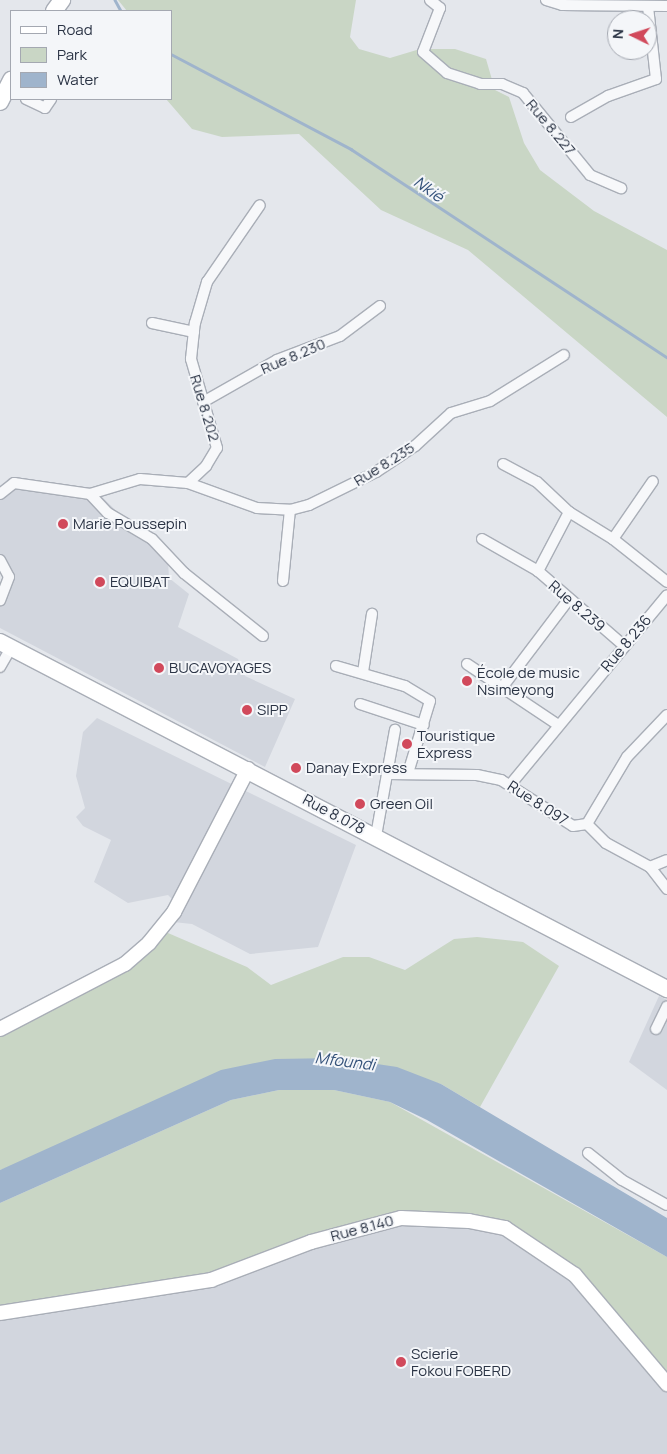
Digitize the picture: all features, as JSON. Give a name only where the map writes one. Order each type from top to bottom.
[{"type":"highway","name":"Rue 8.078","points":[[6,645],[248,769],[667,989]]},
{"type":"main road","points":[[0,1030],[125,964],[149,943],[174,912],[248,769]]},
{"type":"main road","name":"Rue 8.140","points":[[0,1313],[211,1280],[311,1242],[401,1218],[459,1220],[505,1228],[575,1275],[667,1384]]},
{"type":"street","name":"Rue 8.227","points":[[430,0],[440,8],[423,52],[447,73],[480,84],[502,84],[523,93],[590,175],[621,188]]},
{"type":"street","points":[[546,0],[562,5],[667,6]]},
{"type":"street","points":[[571,117],[608,96],[656,79],[648,6]]},
{"type":"street","points":[[28,100],[45,108],[50,100]]},
{"type":"street","name":"Rue 8.202","points":[[188,483],[217,448],[191,359],[194,332],[207,282],[260,205]]},
{"type":"street","name":"Rue 8.230","points":[[203,402],[277,360],[340,336],[380,306]]},
{"type":"street","points":[[152,323],[194,332]]},
{"type":"street","name":"Rue 8.235","points":[[188,483],[257,508],[290,510],[376,472],[415,446],[451,413],[490,402],[564,355]]},
{"type":"street","points":[[504,464],[537,482],[569,512],[613,539],[667,582]]},
{"type":"street","points":[[0,494],[14,483],[90,494],[140,479],[188,483]]},
{"type":"street","points":[[613,539],[653,481]]},
{"type":"street","points":[[90,494],[108,513],[152,538],[184,573],[263,636]]},
{"type":"street","points":[[283,581],[290,510]]},
{"type":"street","name":"Rue 8.239","points":[[569,512],[538,571],[622,644]]},
{"type":"street","points":[[482,540],[538,571]]},
{"type":"street","points":[[0,560],[9,577],[0,600]]},
{"type":"street","name":"Rue 8.236","points":[[510,785],[622,644],[667,595]]},
{"type":"street","points":[[504,685],[569,599]]},
{"type":"street","points":[[363,672],[372,614]]},
{"type":"street","points":[[0,667],[6,645]]},
{"type":"street","points":[[467,664],[504,685],[558,725]]},
{"type":"street","points":[[336,666],[363,672],[427,698],[431,706],[408,773]]},
{"type":"street","points":[[360,704],[424,725]]},
{"type":"street","points":[[587,824],[627,757],[667,715]]},
{"type":"street","points":[[376,836],[395,730]]},
{"type":"street","name":"Rue 8.097","points":[[387,774],[477,775],[510,785],[573,826],[587,824],[606,843],[650,868],[667,889]]},
{"type":"street","points":[[650,868],[667,860]]},
{"type":"street","points":[[656,1029],[667,1006]]},
{"type":"street","points":[[588,1153],[622,1180],[667,1205]]},
{"type":"shaded area","points":[[9,478],[101,496],[168,561],[169,578],[189,594],[178,627],[238,659],[245,676],[295,699],[265,767],[0,628],[0,586],[5,574],[0,564],[0,488]]},
{"type":"shaded area","points":[[97,718],[356,845],[318,947],[250,954],[192,924],[173,922],[172,899],[168,895],[128,903],[94,882],[111,840],[83,826],[76,817],[85,808],[76,776],[83,732]]},
{"type":"shaded area","points":[[659,996],[667,1000],[667,1090],[629,1062]]},
{"type":"shaded area","points":[[372,1224],[505,1228],[575,1275],[667,1382],[667,1454],[0,1454],[0,1313]]},
{"type":"green space","points":[[118,0],[356,0],[350,37],[359,49],[390,58],[420,49],[455,49],[486,59],[495,90],[509,97],[524,143],[540,170],[594,211],[667,250],[667,417],[468,250],[381,210],[299,134],[222,137],[192,129],[167,100],[172,100],[172,10],[126,10]]},
{"type":"green space","points":[[161,930],[247,967],[271,985],[343,957],[369,957],[405,970],[454,939],[477,937],[523,942],[559,966],[480,1107],[441,1084],[337,1058],[0,1170],[0,1026],[90,984]]},
{"type":"green space","points":[[279,1090],[334,1090],[390,1102],[667,1257],[667,1382],[604,1307],[505,1228],[401,1218],[211,1280],[0,1313],[0,1203],[231,1100]]},
{"type":"water","name":"Mfoundi","points":[[337,1058],[397,1067],[441,1084],[667,1218],[667,1257],[427,1120],[390,1102],[334,1090],[279,1090],[231,1100],[0,1203],[0,1170],[221,1070],[275,1059]]},
{"type":"waterway","name":"Nkié","points":[[115,0],[120,10]]},
{"type":"waterway","name":"Nkié","points":[[172,55],[351,149],[667,357]]},
{"type":"place","name":"Marie Poussepin","points":[[63,524]]},
{"type":"place","name":"EQUIBAT","points":[[100,582]]},
{"type":"place","name":"BUCAVOYAGES","points":[[159,668]]},
{"type":"place","name":"École de music Nsimeyong","points":[[467,681]]},
{"type":"place","name":"SIPP","points":[[247,710]]},
{"type":"place","name":"Touristique Express","points":[[407,744]]},
{"type":"place","name":"Danay Express","points":[[296,768]]},
{"type":"place","name":"Green Oil","points":[[360,804]]},
{"type":"place","name":"Scierie Fokou FOBERD","points":[[401,1362]]}]
